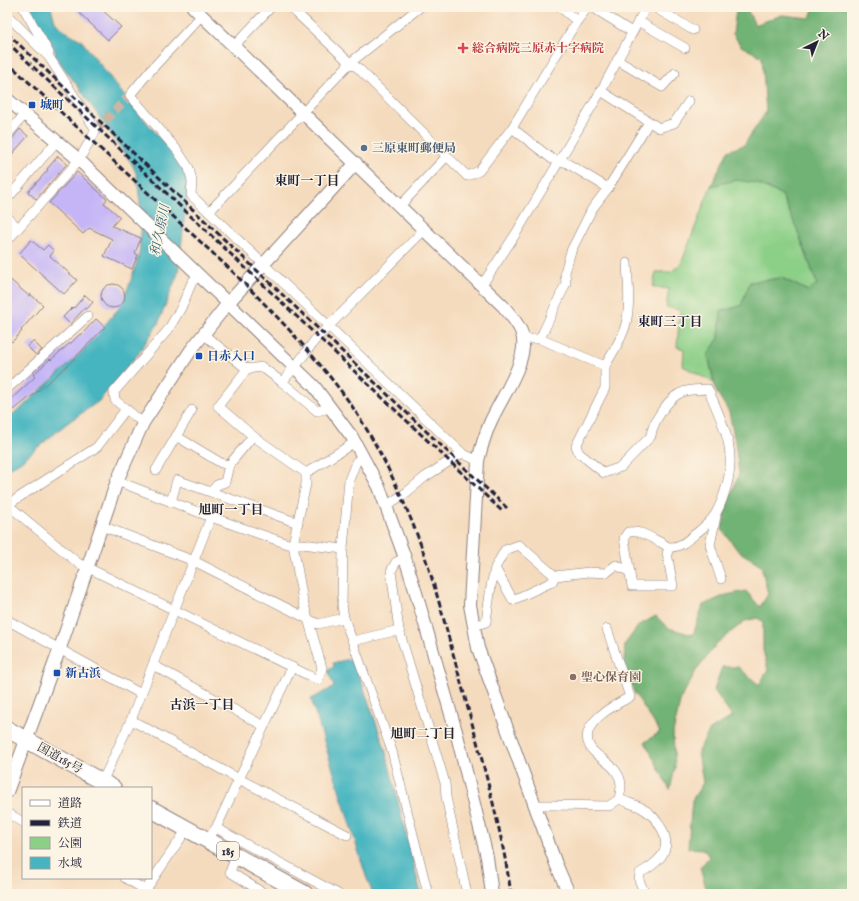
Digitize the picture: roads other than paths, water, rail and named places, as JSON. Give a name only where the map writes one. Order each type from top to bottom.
[{"type":"highway","name":"国道185号","points":[[7,729],[108,785]]},
{"type":"highway","name":"185","points":[[152,810],[187,829],[212,834],[236,856],[305,894]]},
{"type":"street","points":[[23,7],[49,53],[49,57]]},
{"type":"street","points":[[234,46],[271,7]]},
{"type":"street","points":[[290,7],[350,63],[358,68],[467,176],[479,171],[512,128],[577,21],[588,7]]},
{"type":"street","points":[[209,212],[350,63],[420,7]]},
{"type":"street","points":[[560,7],[577,21]]},
{"type":"street","points":[[592,7],[632,32]]},
{"type":"street","points":[[480,284],[486,279],[515,235],[601,91],[646,7]]},
{"type":"street","points":[[654,7],[693,30]]},
{"type":"street","points":[[478,461],[462,453],[191,195],[192,181],[189,168],[177,150],[130,95],[198,11],[503,306],[514,319],[522,332],[523,346],[521,358],[516,372],[490,422],[478,461],[470,605],[478,648],[556,864],[569,894]]},
{"type":"street","points":[[7,15],[49,57],[96,130],[79,160],[7,240]]},
{"type":"street","points":[[638,21],[686,48]]},
{"type":"street","points":[[617,60],[662,87],[675,74]]},
{"type":"street","points":[[601,91],[659,128],[674,123],[689,101]]},
{"type":"street","points":[[7,99],[79,160],[229,302],[295,367],[314,386],[354,442],[379,487],[406,558],[457,735],[487,857],[492,894]]},
{"type":"street","points":[[7,135],[25,114]]},
{"type":"street","points":[[540,339],[566,283],[565,272],[571,251],[592,209],[608,188],[649,122]]},
{"type":"street","points":[[512,128],[552,159],[564,162],[608,188]]},
{"type":"street","points":[[7,199],[58,141]]},
{"type":"street","points":[[400,206],[447,156]]},
{"type":"street","points":[[7,792],[60,648],[118,481],[143,423],[191,350],[229,302],[356,163]]},
{"type":"street","points":[[7,217],[18,228]]},
{"type":"street","points":[[282,382],[328,326],[424,230]]},
{"type":"street","points":[[628,263],[629,294],[625,329],[605,366],[606,388],[576,446],[579,453],[604,473],[622,466],[652,436],[652,428],[668,402],[682,392],[708,389],[726,430],[731,457],[729,480],[716,514],[710,545],[721,579]]},
{"type":"street","points":[[143,423],[115,400],[114,392],[168,330],[181,308],[192,282],[199,275]]},
{"type":"street","points":[[7,389],[88,316]]},
{"type":"street","points":[[204,334],[247,369]]},
{"type":"street","points":[[522,339],[540,339],[605,366]]},
{"type":"street","points":[[306,473],[253,436],[218,406],[247,369],[262,367],[317,411],[330,408]]},
{"type":"street","points":[[126,409],[98,447],[8,505],[78,563],[318,680],[322,668],[303,601],[293,544],[306,484],[306,473]]},
{"type":"street","points":[[156,470],[192,410]]},
{"type":"street","points":[[176,436],[229,466]]},
{"type":"street","points":[[212,492],[217,485],[225,482],[229,466],[253,436]]},
{"type":"street","points":[[306,473],[354,442]]},
{"type":"street","points":[[386,506],[407,492],[425,477],[462,453]]},
{"type":"street","points":[[362,457],[356,462],[349,480],[343,549],[342,605],[344,618],[392,751],[428,894]]},
{"type":"street","points":[[171,502],[177,480],[298,523]]},
{"type":"street","points":[[118,481],[211,517],[288,544],[302,544],[343,549]]},
{"type":"street","points":[[670,547],[667,553],[673,586],[632,586],[624,538],[628,532],[636,531],[670,547],[681,545],[707,525],[716,514]]},
{"type":"street","points":[[108,785],[152,665],[211,517]]},
{"type":"street","points":[[102,526],[194,561],[318,624],[344,618]]},
{"type":"street","points":[[474,626],[486,622],[495,568],[505,550],[519,546],[555,576],[589,572],[606,573],[616,565],[630,572]]},
{"type":"street","points":[[406,558],[396,562],[391,571],[399,630],[446,783],[446,797],[467,894]]},
{"type":"street","points":[[495,568],[513,600],[552,582],[555,576]]},
{"type":"street","points":[[7,620],[141,694]]},
{"type":"street","points":[[535,806],[552,804],[609,806],[619,799],[622,787],[617,772],[591,747],[588,740],[588,732],[593,724],[607,709],[630,697],[606,629]]},
{"type":"street","points":[[352,641],[399,630]]},
{"type":"street","points":[[152,665],[264,726]]},
{"type":"street","points":[[292,667],[212,834],[338,894]]},
{"type":"street","points":[[131,720],[239,779],[347,835]]},
{"type":"street","points":[[619,799],[641,808],[656,819],[663,830],[666,844],[661,857],[653,865],[640,873],[639,880],[645,894]]},
{"type":"street","points":[[7,813],[22,821]]},
{"type":"street","points":[[127,879],[147,892],[187,829]]},
{"type":"street","points":[[236,856],[230,872],[265,894]]},
{"type":"water","name":"和久原川","points":[[28,7],[51,7],[55,22],[65,31],[81,40],[126,98],[184,166],[188,189],[178,273],[158,324],[138,354],[99,401],[66,424],[20,462],[7,469],[7,418],[20,409],[80,354],[119,308],[130,283],[139,255],[142,223],[137,175],[132,164],[77,85],[54,55],[56,53],[46,33],[34,21]]},
{"type":"water","points":[[353,658],[385,748],[421,894],[373,894],[366,876],[311,699],[334,687],[328,670],[334,667],[333,663]]},
{"type":"tunnel","points":[[96,130],[130,95]]},
{"type":"railway","points":[[7,33],[507,508]]},
{"type":"railway","points":[[7,42],[503,512]]},
{"type":"railway","points":[[7,62],[248,287],[320,365],[347,399],[364,425],[380,453],[401,496],[416,532],[431,576],[490,791],[502,842],[511,894]]},
{"type":"place","name":"総合病院三原赤十字病院","points":[[463,48]]},
{"type":"place","name":"城町","points":[[32,105]]},
{"type":"place","name":"三原東町郵便局","points":[[364,148]]},
{"type":"place","name":"日赤入口","points":[[199,356]]},
{"type":"place","name":"新古浜","points":[[57,673]]},
{"type":"place","name":"聖心保育園","points":[[573,677]]},
{"type":"district","name":"東町一丁目","points":[[307,180]]},
{"type":"district","name":"東町三丁目","points":[[670,321]]},
{"type":"district","name":"旭町一丁目","points":[[231,509]]},
{"type":"district","name":"古浜一丁目","points":[[202,704]]},
{"type":"district","name":"旭町二丁目","points":[[423,733]]}]
